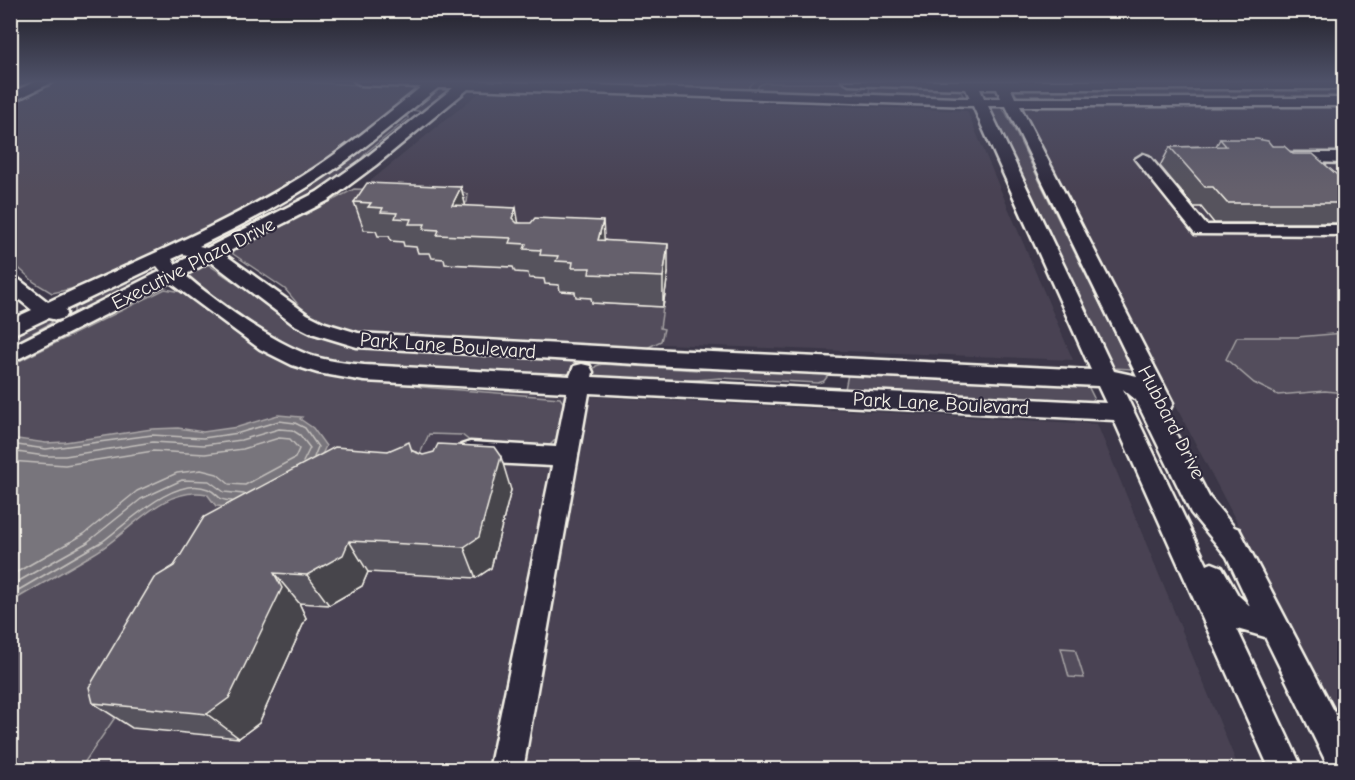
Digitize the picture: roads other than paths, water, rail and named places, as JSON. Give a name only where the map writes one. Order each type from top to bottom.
[{"type":"street","name":"Executive Plaza Drive","points":[[10,356],[170,260],[300,186],[392,117]]},
{"type":"street","name":"Executive Plaza Drive","points":[[370,162],[374,153],[416,117]]},
{"type":"street","name":"Executive Plaza Drive","points":[[212,254],[323,196],[370,162],[424,117]]},
{"type":"street","name":"Hubbard Drive","points":[[985,117],[1287,770]]},
{"type":"street","name":"Hubbard Drive","points":[[1018,117],[1344,763]]},
{"type":"street","points":[[1276,158],[1344,158]]},
{"type":"street","points":[[1150,159],[1201,230],[1344,230]]},
{"type":"street","name":"Park Lane Boulevard","points":[[170,260],[212,254],[300,319],[318,328],[357,340],[1105,378],[1133,383],[1144,395],[1200,505],[1236,549]]},
{"type":"street","name":"Executive Plaza Drive","points":[[10,329],[46,310],[170,260]]},
{"type":"street","name":"Park Lane Boulevard","points":[[170,260],[267,345],[312,365],[364,373],[1120,412]]},
{"type":"street","points":[[10,282],[46,310],[62,314],[61,320],[10,348]]},
{"type":"street","name":"Park Lane Boulevard","points":[[581,384],[585,365],[597,361],[698,366],[743,361]]},
{"type":"street","name":"Park Lane Boulevard","points":[[689,390],[723,383],[825,388],[836,381],[835,370],[822,363]]},
{"type":"street","points":[[506,770],[581,384]]},
{"type":"street","points":[[446,451],[567,457]]},
{"type":"street","points":[[1139,453],[1165,476],[1224,601],[1237,615],[1256,624],[1274,624]]},
{"type":"water","points":[[278,415],[302,417],[300,419],[313,428],[326,446],[313,473],[250,508],[216,506],[207,494],[191,493],[175,497],[161,503],[95,553],[11,602],[11,438],[46,443],[152,429],[178,428],[203,432],[238,427]]}]
